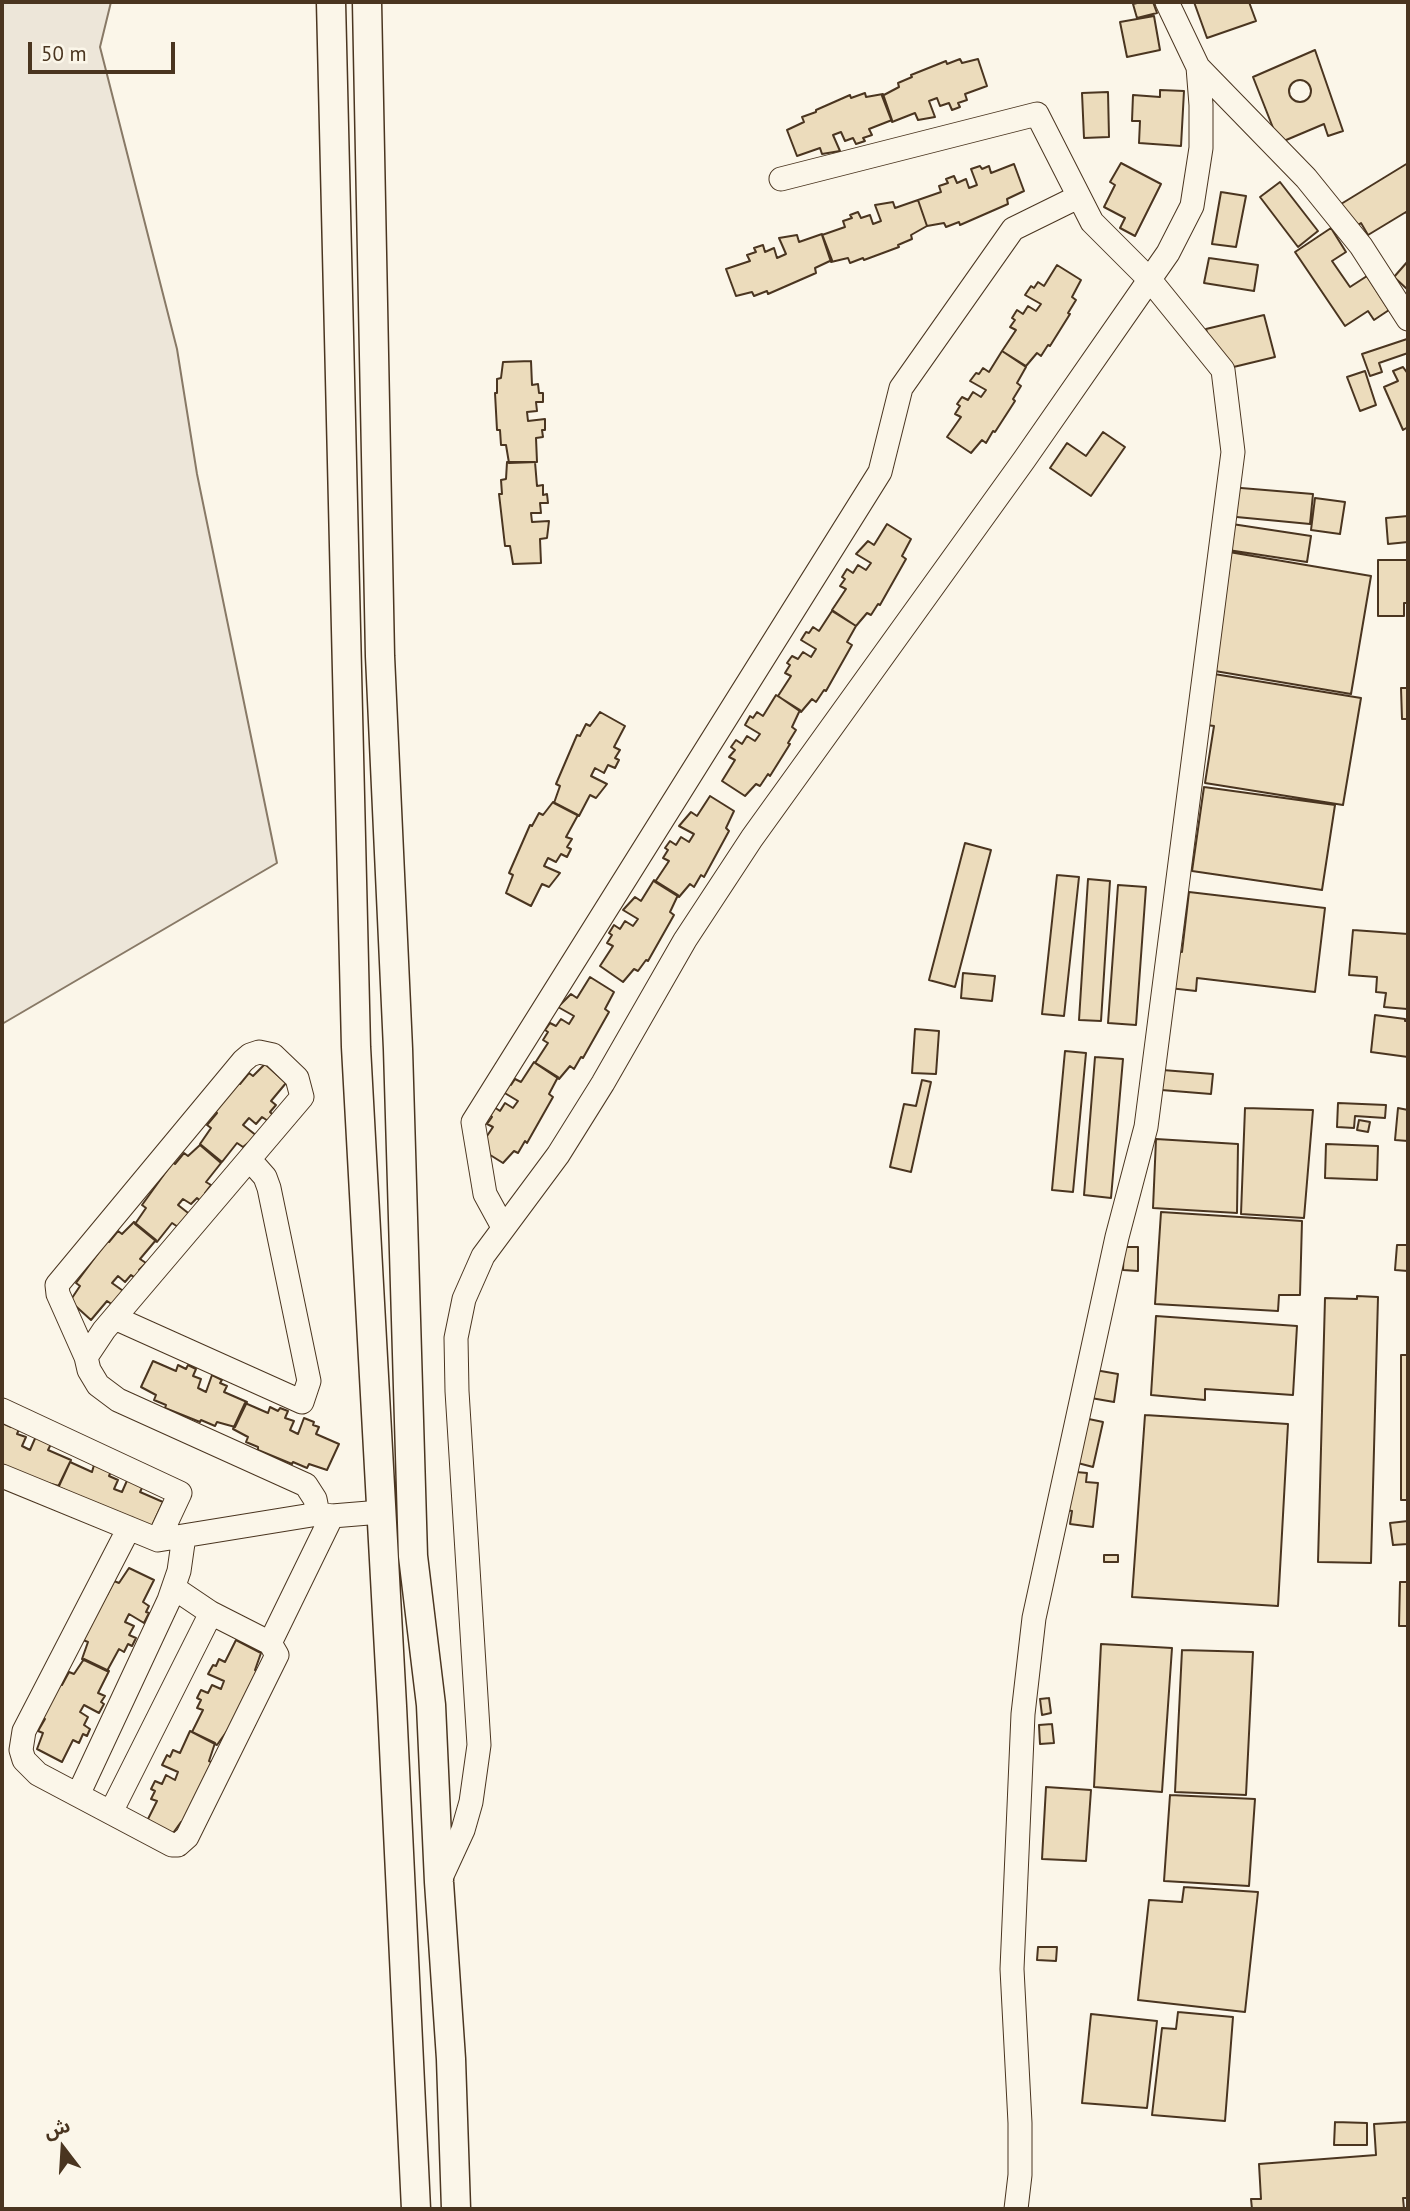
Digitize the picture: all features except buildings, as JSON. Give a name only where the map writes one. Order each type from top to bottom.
[{"type":"main road","points":[[331,2],[355,1033],[388,1627],[415,2209]]},
{"type":"main road","points":[[368,2],[380,656],[398,1049],[413,1556],[432,1705],[439,1882],[451,2059],[456,2209]]},
{"type":"main road","points":[[388,1627],[423,1624]]},
{"type":"street","points":[[1167,2],[1198,67],[1306,178],[1361,246],[1408,319]]},
{"type":"street","points":[[439,1882],[463,1830],[471,1802],[479,1745],[458,1405],[456,1338],[464,1299],[483,1256],[558,1155],[603,1083],[685,940],[752,838],[1024,460],[1168,253],[1192,206],[1201,148],[1198,67]]},
{"type":"street","points":[[781,179],[1037,114],[1092,222],[1150,280],[1223,370],[1233,452],[1146,1127],[1117,1237],[1032,1632],[1023,1714],[1012,1969],[1020,2123],[1020,2175],[1016,2209]]},
{"type":"street","points":[[503,1227],[485,1194],[474,1122],[880,472],[901,388],[1013,229],[1078,197]]},
{"type":"street","points":[[86,1357],[115,1318],[302,1097],[297,1078],[273,1055],[260,1052],[243,1061],[57,1285],[61,1306],[98,1385],[118,1400],[306,1485],[326,1515]]},
{"type":"street","points":[[115,1318],[302,1402],[309,1381],[269,1188],[265,1177],[250,1160]]},
{"type":"street","points":[[2,1409],[180,1493],[158,1540]]},
{"type":"street","points":[[2,1476],[158,1540],[326,1515],[381,1512]]},
{"type":"street","points":[[270,1643],[326,1515]]},
{"type":"street","points":[[129,1528],[21,1741],[24,1760],[30,1768],[172,1845],[184,1842],[276,1661],[276,1650],[270,1643],[211,1613],[174,1588]]},
{"type":"street","points":[[78,1795],[174,1588],[184,1536]]},
{"type":"street","points":[[111,1812],[211,1613]]},
{"type":"shaded area","points":[[2,2],[111,2],[100,47],[177,349],[197,474],[277,863],[2,1024]]}]
